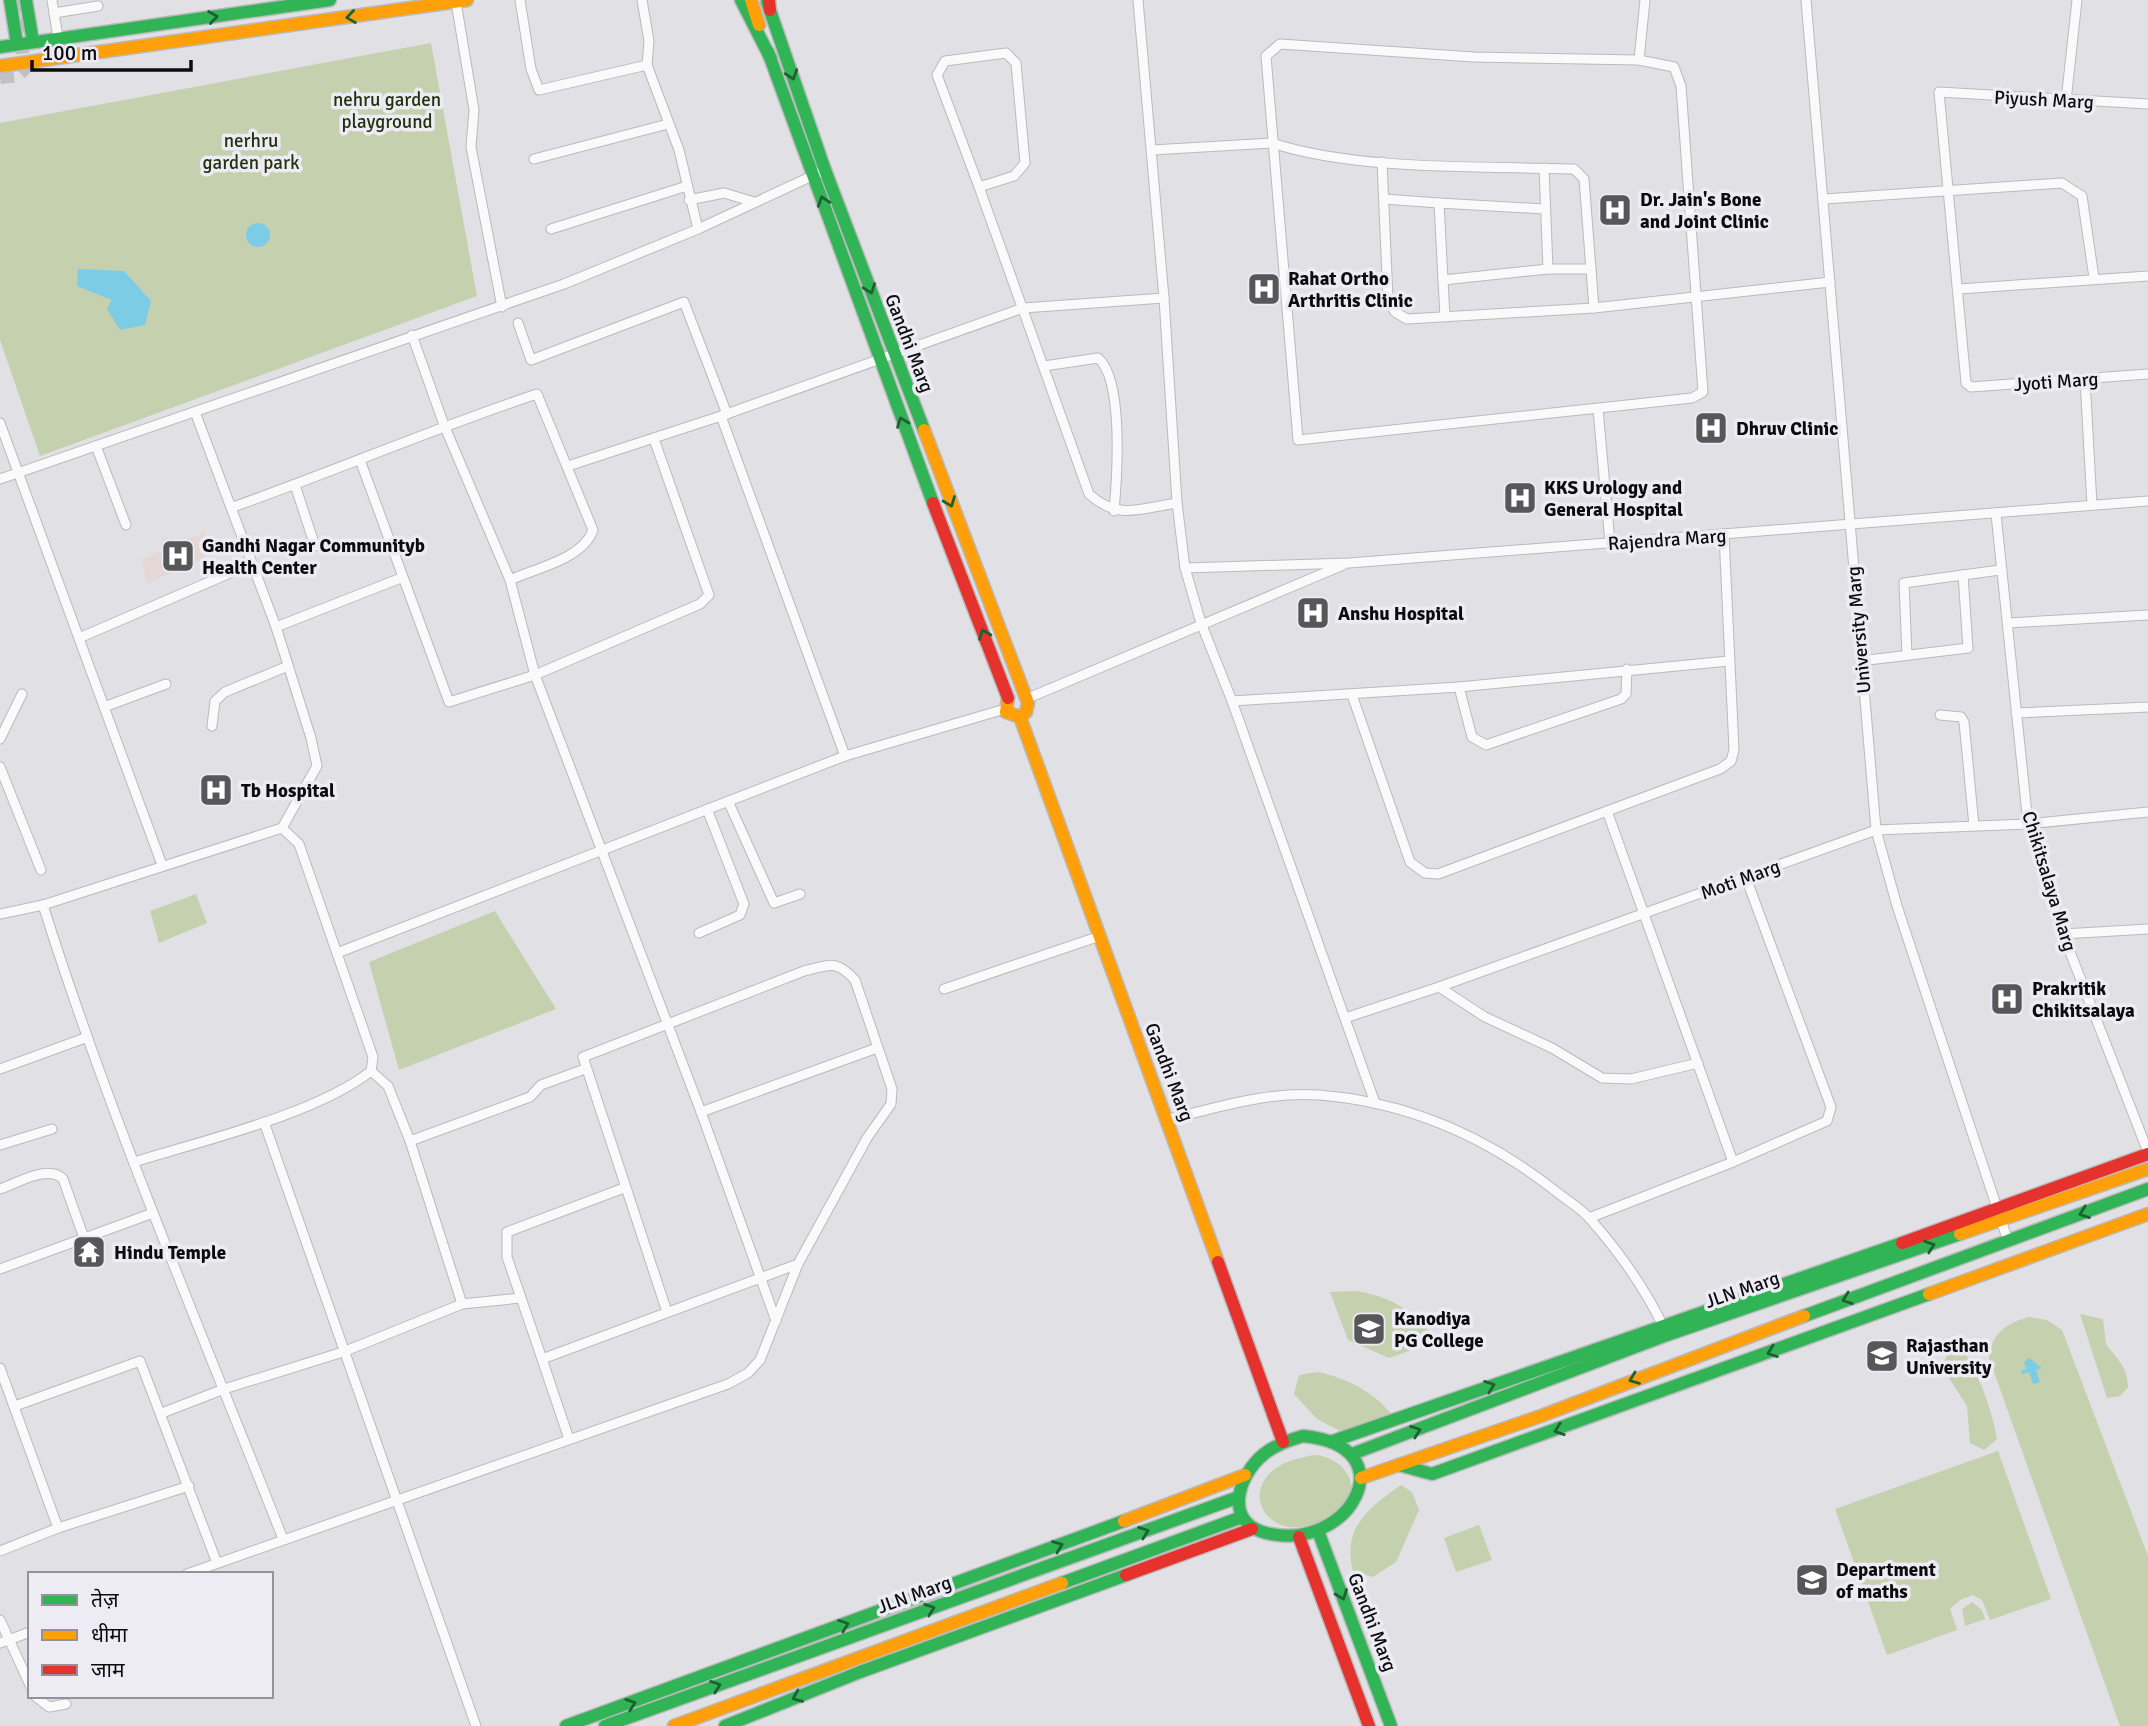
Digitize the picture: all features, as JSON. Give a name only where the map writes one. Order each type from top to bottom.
[{"type":"main road","points":[[9,0],[17,44]]},
{"type":"main road","points":[[26,0],[33,42]]},
{"type":"main road","points":[[0,47],[330,0]]},
{"type":"main road","points":[[741,0],[771,59],[819,172],[878,358],[1007,703],[1009,715],[1020,717],[1027,712],[1025,698],[1016,695],[1007,703]]},
{"type":"main road","points":[[751,0],[771,59]]},
{"type":"main road","points":[[0,66],[462,1]]},
{"type":"main road","name":"Gandhi Marg","points":[[769,3],[819,172],[894,353],[1025,698]]},
{"type":"main road","name":"Gandhi Marg","points":[[1020,717],[1149,1079],[1167,1119],[1283,1442]]},
{"type":"main road","points":[[1998,1216],[2148,1153]]},
{"type":"main road","name":"JLN Marg","points":[[1352,1454],[1665,1331],[1998,1216],[2148,1169]]},
{"type":"main road","points":[[1361,1478],[1541,1416],[1693,1356],[2148,1189]]},
{"type":"main road","points":[[1399,1465],[1432,1474],[1508,1449],[2148,1214]]},
{"type":"main road","points":[[1333,1441],[1665,1331]]},
{"type":"main road","points":[[1303,1436],[1333,1441],[1352,1454],[1360,1466],[1361,1478],[1354,1503],[1345,1516],[1318,1531],[1299,1537],[1275,1537],[1252,1529],[1242,1517],[1236,1498],[1245,1475],[1266,1451],[1283,1442],[1303,1436]]},
{"type":"main road","points":[[566,1726],[976,1578],[1245,1475]]},
{"type":"main road","name":"JLN Marg","points":[[605,1726],[1236,1498]]},
{"type":"main road","points":[[674,1726],[1242,1517]]},
{"type":"main road","points":[[724,1726],[860,1672],[1252,1529]]},
{"type":"main road","name":"Gandhi Marg","points":[[1318,1531],[1391,1726]]},
{"type":"main road","name":"Gandhi Marg","points":[[1299,1537],[1369,1726]]},
{"type":"street","points":[[52,0],[58,38]]},
{"type":"street","points":[[520,0],[531,69],[539,90],[647,65]]},
{"type":"street","points":[[642,0],[649,41],[647,65],[679,150],[698,229]]},
{"type":"street","points":[[1138,0],[1164,298],[1177,503],[1185,568],[1201,623],[1232,701],[1376,1103]]},
{"type":"street","points":[[1640,60],[1645,0]]},
{"type":"street","name":"University Marg","points":[[1806,0],[1875,830],[1901,920],[2007,1241]]},
{"type":"street","points":[[2066,101],[2077,0]]},
{"type":"street","points":[[462,1],[474,110],[471,147],[502,307]]},
{"type":"street","points":[[54,13],[98,6]]},
{"type":"street","points":[[1280,44],[1474,57],[1640,60],[1669,64],[1678,75],[1681,86],[1703,392],[1692,398],[1298,440],[1272,143],[1266,57],[1280,44]]},
{"type":"street","points":[[979,187],[1014,176],[1025,163],[1016,64],[1006,53],[945,61],[937,75],[1089,494],[1114,511],[1177,503]]},
{"type":"street","name":"Piyush Marg","points":[[1949,191],[1939,92],[2148,104]]},
{"type":"street","points":[[534,159],[668,124]]},
{"type":"street","points":[[1152,150],[1272,143],[1289,149],[1382,162],[1574,169],[1584,179],[1594,308]]},
{"type":"street","points":[[1382,162],[1388,299],[1395,312],[1406,319],[1594,308],[1830,282]]},
{"type":"street","points":[[1544,168],[1548,270]]},
{"type":"street","points":[[0,479],[412,335],[502,307],[698,229],[819,172]]},
{"type":"street","points":[[1824,199],[2062,183],[2076,189],[2082,197],[2094,278]]},
{"type":"street","points":[[551,229],[687,186]]},
{"type":"street","points":[[1949,191],[1959,289],[2148,276]]},
{"type":"street","points":[[689,200],[724,192],[754,202]]},
{"type":"street","points":[[1384,199],[1544,209]]},
{"type":"street","points":[[1439,203],[1445,317]]},
{"type":"street","points":[[1443,280],[1548,270],[1591,269]]},
{"type":"street","name":"Jyoti Marg","points":[[1959,289],[1966,383],[1972,387],[2148,374]]},
{"type":"street","points":[[569,466],[724,415],[1023,308],[1164,298]]},
{"type":"street","points":[[518,323],[531,360],[684,302],[845,756]]},
{"type":"street","points":[[412,335],[444,425],[510,579],[535,675],[701,1112],[776,1321]]},
{"type":"street","points":[[1044,366],[1098,358],[1110,373],[1118,469],[1114,511]]},
{"type":"street","points":[[2085,379],[2092,505]]},
{"type":"street","points":[[233,507],[360,460],[444,425],[537,394],[569,466],[593,530],[589,540],[580,549],[510,579]]},
{"type":"street","points":[[1598,409],[1611,543]]},
{"type":"street","points":[[0,914],[43,905],[162,864],[282,828],[317,766],[311,738],[276,627],[195,412]]},
{"type":"street","points":[[0,423],[162,864]]},
{"type":"street","points":[[360,460],[401,578],[449,702],[535,675],[699,604],[709,596],[654,439]]},
{"type":"street","points":[[96,446],[126,525]]},
{"type":"street","points":[[295,485],[315,547]]},
{"type":"street","name":"Rajendra Marg","points":[[1185,568],[1349,563],[2148,501]]},
{"type":"street","name":"Chikitsalaya Marg","points":[[1996,514],[2028,824],[2063,934],[2148,1153]]},
{"type":"street","points":[[1352,695],[1410,862],[1425,873],[1438,874],[1720,769],[1731,761],[1734,750],[1724,534]]},
{"type":"street","points":[[1025,698],[1349,563]]},
{"type":"street","points":[[79,638],[251,564]]},
{"type":"street","points":[[1907,655],[1904,583],[2000,570]]},
{"type":"street","points":[[1860,661],[1968,648],[1963,575]]},
{"type":"street","points":[[276,627],[401,578]]},
{"type":"street","points":[[2008,623],[2148,615]]},
{"type":"street","points":[[1232,701],[1459,687],[1729,661]]},
{"type":"street","points":[[212,726],[215,701],[225,692],[288,666]]},
{"type":"street","points":[[1459,687],[1472,737],[1486,745],[1621,699],[1626,694],[1627,669]]},
{"type":"street","points":[[104,707],[166,684]]},
{"type":"street","points":[[0,739],[22,694]]},
{"type":"street","points":[[337,953],[845,756],[1007,703]]},
{"type":"street","points":[[2016,713],[2148,707]]},
{"type":"street","points":[[1940,715],[1961,717],[1964,722],[1974,826]]},
{"type":"street","points":[[0,767],[41,870]]},
{"type":"street","points":[[728,801],[774,903],[800,894]]},
{"type":"street","points":[[699,933],[740,915],[744,904],[707,809]]},
{"type":"street","points":[[1607,811],[1733,1162]]},
{"type":"street","name":"Moti Marg","points":[[1345,1018],[1439,987],[1875,830],[2028,824],[2148,812]]},
{"type":"street","points":[[134,1162],[264,1122],[354,1085],[371,1071],[373,1057],[299,844],[282,828]]},
{"type":"street","points":[[1589,1218],[1733,1162],[1827,1121],[1831,1108],[1746,878]]},
{"type":"street","points":[[43,905],[85,1038],[283,1539]]},
{"type":"street","points":[[2063,934],[2148,929]]},
{"type":"street","points":[[944,989],[1100,936]]},
{"type":"street","points":[[192,1572],[728,1384],[748,1373],[760,1360],[798,1264],[867,1138],[891,1104],[892,1090],[855,980],[843,967],[831,964],[804,971],[583,1057],[584,1069],[667,1312]]},
{"type":"street","points":[[1439,987],[1485,1017],[1552,1048],[1602,1078],[1631,1079],[1698,1063]]},
{"type":"street","points":[[0,1069],[85,1038]]},
{"type":"street","points":[[701,1112],[877,1048]]},
{"type":"street","points":[[410,1142],[530,1097],[541,1085],[584,1069]]},
{"type":"street","points":[[371,1071],[388,1086],[410,1142],[463,1304]]},
{"type":"street","points":[[1167,1119],[1256,1097],[1318,1095],[1376,1103],[1426,1117],[1486,1144],[1539,1178],[1589,1218],[1627,1265],[1665,1331]]},
{"type":"street","points":[[264,1122],[476,1726]]},
{"type":"street","points":[[0,1145],[52,1129]]},
{"type":"street","points":[[0,1189],[49,1172],[57,1174],[63,1179],[84,1238]]},
{"type":"street","points":[[569,1439],[507,1257],[507,1232],[624,1188]]},
{"type":"street","points":[[0,1269],[153,1213]]},
{"type":"street","points":[[542,1359],[798,1264]]},
{"type":"street","points":[[162,1413],[224,1389],[343,1352],[463,1304],[521,1298]]},
{"type":"street","points":[[0,1402],[14,1402],[140,1361],[162,1413],[216,1563]]},
{"type":"street","points":[[0,1368],[58,1528]]},
{"type":"street","points":[[0,1551],[58,1528],[189,1486]]},
{"type":"street","points":[[0,1620],[5,1641],[28,1681]]},
{"type":"street","points":[[5,1641],[28,1633]]},
{"type":"street","points":[[38,1698],[49,1707],[66,1704]]},
{"type":"shaded area","name":"Gandhi Nagar Communityb Health Center","points":[[205,532],[213,551],[206,554],[207,558],[148,583],[141,560]]},
{"type":"green space","points":[[431,43],[477,296],[40,456],[0,340],[0,123]]},
{"type":"green space","points":[[196,894],[207,923],[159,943],[150,911]]},
{"type":"green space","points":[[495,911],[556,1009],[399,1070],[369,962]]},
{"type":"green space","points":[[1356,1291],[1381,1297],[1402,1307],[1419,1321],[1436,1341],[1389,1358],[1348,1340],[1330,1292]]},
{"type":"green space","points":[[2080,1314],[2103,1319],[2106,1344],[2126,1374],[2128,1387],[2120,1396],[2107,1398]]},
{"type":"green space","points":[[2029,1317],[2047,1320],[2062,1330],[2148,1556],[2148,1726],[2120,1726],[1989,1358],[1993,1342],[2002,1330]]},
{"type":"green space","points":[[1955,1349],[1962,1350],[1968,1358],[1984,1392],[1992,1418],[1997,1439],[1984,1450],[1970,1443],[1967,1406],[1942,1367],[1948,1353]]},
{"type":"green space","points":[[1318,1372],[1339,1378],[1370,1394],[1393,1417],[1344,1433],[1317,1419],[1294,1394],[1299,1375]]},
{"type":"green space","points":[[1998,1451],[2051,1599],[1990,1620],[1982,1600],[1973,1595],[1960,1600],[1950,1609],[1957,1630],[1887,1655],[1835,1509]]},
{"type":"green space","points":[[1316,1455],[1334,1461],[1347,1473],[1351,1489],[1349,1498],[1338,1512],[1315,1523],[1291,1527],[1275,1522],[1267,1516],[1260,1500],[1262,1484],[1267,1476],[1280,1466],[1295,1459]]},
{"type":"green space","points":[[1401,1485],[1412,1492],[1419,1510],[1396,1562],[1373,1577],[1353,1572],[1351,1543],[1354,1531],[1368,1511]]},
{"type":"green space","points":[[1479,1525],[1492,1560],[1456,1572],[1444,1538]]},
{"type":"green space","points":[[1972,1602],[1982,1610],[1985,1619],[1965,1626],[1962,1609]]},
{"type":"water","points":[[258,223],[269,230],[270,235],[263,246],[258,247],[247,240],[246,235],[253,224]]},
{"type":"water","points":[[78,269],[124,271],[151,301],[145,325],[120,330],[107,309],[112,300],[77,286]]},
{"type":"water","points":[[2029,1358],[2042,1368],[2036,1370],[2040,1382],[2033,1384],[2029,1372],[2022,1374],[2021,1370],[2026,1369],[2024,1362]]},
{"type":"tunnel","points":[[0,77],[18,75],[24,69],[17,0]]},
{"type":"traffic: fast","points":[[10,0],[17,44]]},
{"type":"traffic: fast","points":[[26,0],[33,42]]},
{"type":"traffic: fast","points":[[0,47],[330,0]]},
{"type":"traffic: fast","points":[[741,0],[771,59]]},
{"type":"traffic: fast","points":[[767,2],[825,170],[924,430]]},
{"type":"traffic: fast","points":[[768,52],[933,503]]},
{"type":"traffic: fast","points":[[1804,1316],[2148,1189]]},
{"type":"traffic: fast","points":[[1352,1454],[1667,1335],[1960,1234]]},
{"type":"traffic: fast","points":[[1333,1441],[1902,1243]]},
{"type":"traffic: fast","points":[[1399,1465],[1432,1474],[1929,1294]]},
{"type":"traffic: fast","points":[[1303,1436],[1335,1444],[1354,1458],[1360,1477],[1356,1496],[1343,1514],[1322,1528],[1296,1535],[1266,1533],[1253,1527],[1244,1519],[1240,1509],[1239,1497],[1247,1474],[1268,1451],[1303,1436]]},
{"type":"traffic: fast","points":[[605,1726],[1236,1498]]},
{"type":"traffic: fast","points":[[1062,1583],[1242,1517]]},
{"type":"traffic: fast","points":[[566,1726],[1124,1521]]},
{"type":"traffic: fast","points":[[1318,1531],[1391,1726]]},
{"type":"traffic: fast","points":[[725,1726],[860,1672],[1126,1575]]},
{"type":"traffic: slow","points":[[0,66],[467,0]]},
{"type":"traffic: slow","points":[[751,0],[759,25]]},
{"type":"traffic: slow","points":[[924,430],[1028,703],[1026,712],[1020,717]]},
{"type":"traffic: slow","points":[[1008,698],[1006,712],[1020,717]]},
{"type":"traffic: slow","points":[[1020,717],[1218,1262]]},
{"type":"traffic: slow","points":[[1960,1234],[2148,1169]]},
{"type":"traffic: slow","points":[[1929,1294],[2148,1214]]},
{"type":"traffic: slow","points":[[1361,1478],[1541,1416],[1804,1316]]},
{"type":"traffic: slow","points":[[1124,1521],[1245,1475]]},
{"type":"traffic: slow","points":[[674,1726],[1062,1583]]},
{"type":"traffic: jam","points":[[769,0],[770,10]]},
{"type":"traffic: jam","points":[[933,503],[1008,698]]},
{"type":"traffic: jam","points":[[1902,1243],[2148,1154]]},
{"type":"traffic: jam","points":[[1218,1262],[1283,1442]]},
{"type":"traffic: jam","points":[[1126,1575],[1252,1529]]},
{"type":"traffic: jam","points":[[1299,1537],[1369,1726]]},
{"type":"place","name":"Dr. Jain's Bone and Joint Clinic","points":[[1615,210]]},
{"type":"place","name":"Rahat Ortho Arthritis Clinic","points":[[1264,289]]},
{"type":"place","name":"Dhruv Clinic","points":[[1711,428]]},
{"type":"place","name":"KKS Urology and General Hospital","points":[[1520,498]]},
{"type":"place","name":"Gandhi Nagar Communityb Health Center","points":[[178,556]]},
{"type":"place","name":"Anshu Hospital","points":[[1313,613]]},
{"type":"place","name":"Tb Hospital","points":[[216,790]]},
{"type":"place","name":"Prakritik Chikitsalaya","points":[[2007,999]]},
{"type":"place","name":"Hindu Temple","points":[[89,1252]]},
{"type":"place","name":"Kanodiya PG College","points":[[1369,1329]]},
{"type":"place","name":"Rajasthan University","points":[[1882,1356]]},
{"type":"place","name":"Department of maths","points":[[1812,1580]]},
{"type":"park label","name":"nehru garden playground","points":[[387,110]]},
{"type":"park label","name":"nerhru garden park","points":[[251,151]]}]
